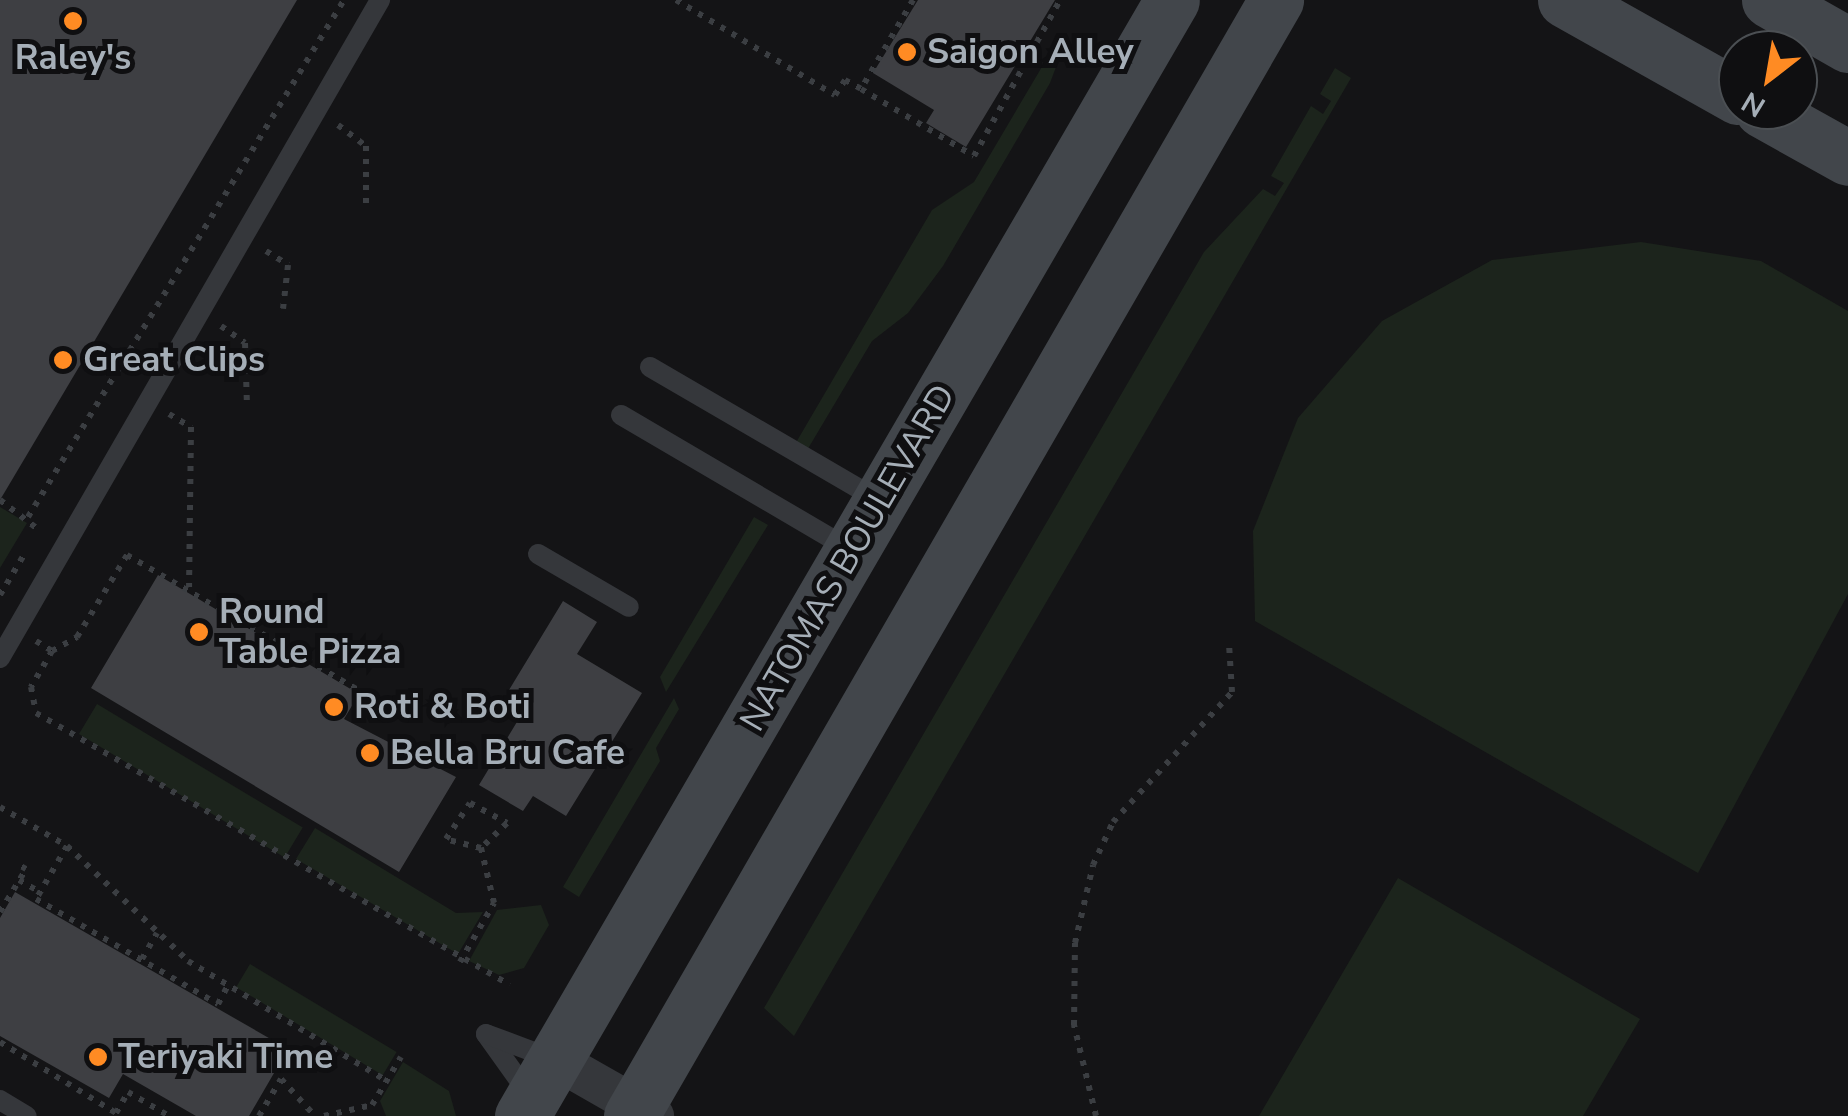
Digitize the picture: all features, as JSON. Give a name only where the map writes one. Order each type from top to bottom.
[{"type":"main road","name":"NATOMAS BOULEVARD","points":[[543,1098],[1172,0]]},
{"type":"main road","points":[[641,1113],[1276,0]]},
{"type":"main road","points":[[1565,0],[1718,86]]},
{"type":"main road","points":[[1769,0],[1848,45]]},
{"type":"main road","points":[[1798,130],[1848,158]]},
{"type":"street","points":[[543,1098],[641,1113]]},
{"type":"lane","points":[[0,658],[380,0]]},
{"type":"lane","points":[[650,367],[882,502]]},
{"type":"lane","points":[[621,414],[853,551]]},
{"type":"lane","points":[[538,554],[629,607]]},
{"type":"lane","points":[[0,1100],[27,1116]]},
{"type":"path","points":[[28,517],[344,0]]},
{"type":"path","points":[[676,0],[835,95],[844,80],[974,156],[1060,0]]},
{"type":"path","points":[[861,89],[913,0]]},
{"type":"path","points":[[342,132],[366,146],[366,210]]},
{"type":"path","points":[[261,260],[266,251],[288,264],[283,309]]},
{"type":"path","points":[[231,310],[220,328],[244,344],[247,406]]},
{"type":"path","points":[[189,588],[191,427]]},
{"type":"path","points":[[0,500],[42,525],[0,595]]},
{"type":"path","points":[[372,699],[189,588],[127,556],[77,637],[52,651],[30,687],[36,713],[460,962],[510,984]]},
{"type":"path","points":[[16,630],[52,651]]},
{"type":"path","points":[[1096,1116],[1074,1025],[1075,943],[1093,865],[1113,822],[1232,692],[1228,644]]},
{"type":"path","points":[[470,803],[508,823],[481,848],[446,839],[470,803]]},
{"type":"path","points":[[0,807],[68,846],[158,934],[227,987],[387,1081]]},
{"type":"path","points":[[68,846],[36,899],[218,1004],[227,987]]},
{"type":"path","points":[[460,962],[494,903],[481,848]]},
{"type":"path","points":[[0,912],[20,880],[19,865]]},
{"type":"path","points":[[20,880],[40,892]]},
{"type":"path","points":[[142,959],[158,934]]},
{"type":"path","points":[[0,1042],[116,1112],[128,1092],[169,1116]]},
{"type":"path","points":[[324,1116],[372,1104],[401,1058]]},
{"type":"path","points":[[259,1116],[281,1079],[315,1116]]},
{"type":"path","points":[[151,1105],[155,1116]]},
{"type":"shaded area","points":[[1046,60],[1056,67],[1050,83],[943,266],[908,313],[872,341],[806,452],[794,446],[932,210],[974,182]]},
{"type":"shaded area","points":[[1335,68],[1351,78],[794,1036],[764,1008],[1204,252],[1263,189],[1275,196],[1284,183],[1271,176],[1311,106],[1323,114],[1331,101],[1320,94]]},
{"type":"shaded area","points":[[1641,242],[1761,261],[1848,311],[1848,594],[1698,873],[1255,621],[1253,531],[1298,418],[1382,321],[1492,260]]},
{"type":"shaded area","points":[[0,507],[27,523],[0,568]]},
{"type":"shaded area","points":[[754,517],[768,525],[666,692],[660,677]]},
{"type":"shaded area","points":[[674,698],[679,709],[656,748],[660,761],[579,897],[563,887]]},
{"type":"shaded area","points":[[97,704],[303,828],[285,858],[79,734]]},
{"type":"shaded area","points":[[315,828],[456,913],[483,912],[458,954],[296,859]]},
{"type":"shaded area","points":[[1398,878],[1640,1019],[1583,1116],[1259,1116]]},
{"type":"shaded area","points":[[541,905],[549,925],[524,968],[499,975],[469,961],[497,910]]},
{"type":"shaded area","points":[[250,964],[397,1052],[383,1075],[236,987]]},
{"type":"shaded area","points":[[403,1062],[449,1091],[456,1116],[386,1116],[380,1101]]},
{"type":"building","points":[[0,0],[297,0],[0,500]]},
{"type":"building","points":[[918,0],[1055,0],[966,147],[926,123],[934,110],[873,73]]},
{"type":"building","points":[[158,575],[359,694],[344,719],[456,777],[399,872],[91,688]]},
{"type":"building","points":[[563,601],[597,622],[577,654],[642,693],[566,816],[533,796],[523,811],[479,785],[529,702],[509,690]]},
{"type":"building","points":[[15,892],[288,1049],[249,1116],[196,1116],[123,1074],[109,1098],[0,1036],[0,918]]},
{"type":"place","name":"Raley's","points":[[73,21]]},
{"type":"place","name":"Saigon Alley","points":[[907,52]]},
{"type":"place","name":"Great Clips","points":[[63,360]]},
{"type":"place","name":"Round Table Pizza","points":[[199,632]]},
{"type":"place","name":"Roti & Boti","points":[[334,707]]},
{"type":"place","name":"Bella Bru Cafe","points":[[370,753]]},
{"type":"place","name":"Teriyaki Time","points":[[98,1057]]}]
